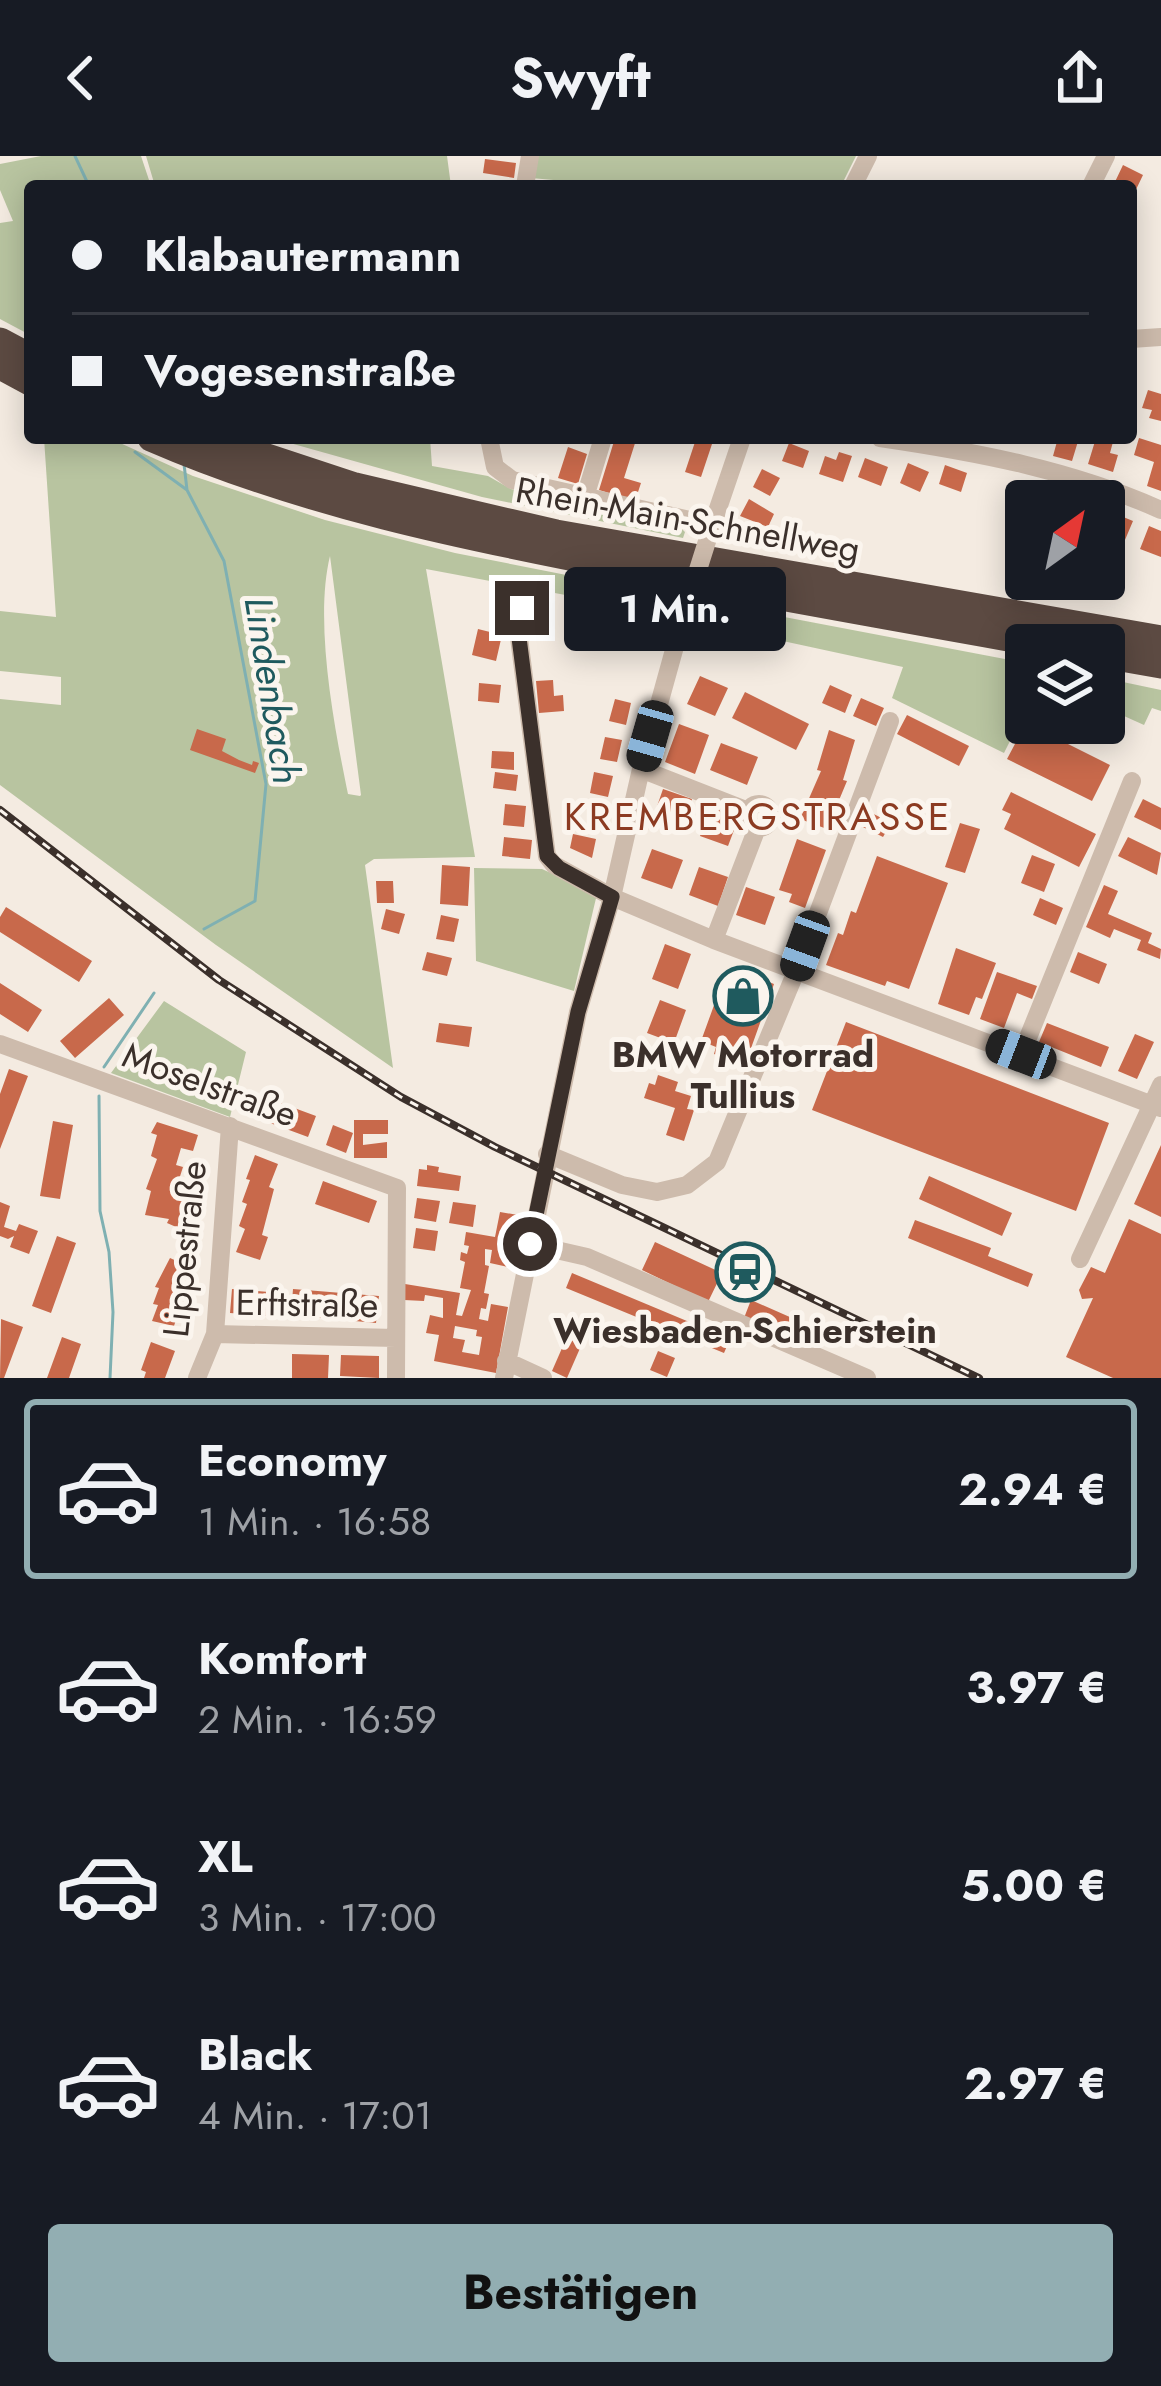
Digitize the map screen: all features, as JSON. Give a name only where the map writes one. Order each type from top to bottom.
[{"type":"highway","name":"Rhein-Main-Schnellweg","points":[[182,444],[556,533],[1161,639]]},
{"type":"highway","name":"Rhein-Main-Schnellweg","points":[[222,450],[350,507],[482,540],[1005,637]]},
{"type":"highway","points":[[1125,659],[1161,665]]},
{"type":"street","points":[[491,444],[499,472],[512,480],[710,530]]},
{"type":"street","points":[[585,497],[601,444]]},
{"type":"street","points":[[543,1378],[505,1370],[547,1154],[641,769],[684,614],[740,444]]},
{"type":"street","points":[[980,446],[1161,510]]},
{"type":"street","points":[[522,608],[518,630],[547,856],[559,868],[612,897],[714,940],[1157,1106]]},
{"type":"street","points":[[547,1154],[622,1185],[657,1192],[678,1190],[709,1171],[722,1152],[796,969],[890,721]]},
{"type":"street","points":[[641,769],[753,819],[714,940]]},
{"type":"street","points":[[1021,1054],[1132,781]]},
{"type":"street","name":"Moselstraße","points":[[0,1043],[397,1188],[397,1338]]},
{"type":"street","points":[[1080,1258],[1157,1106],[1161,1085]]},
{"type":"street","name":"Lippestraße","points":[[197,1378],[215,1334],[230,1126]]},
{"type":"street","points":[[530,1244],[587,1257],[866,1378]]},
{"type":"street","name":"Erftstraße","points":[[215,1334],[397,1338]]},
{"type":"street","points":[[396,1378],[397,1338]]},
{"type":"green space","points":[[41,156],[141,156],[149,180],[24,180],[24,332],[0,319],[0,223],[13,221],[0,190],[0,164]]},
{"type":"green space","points":[[146,156],[447,156],[450,180],[153,180]]},
{"type":"green space","points":[[534,156],[856,156],[844,180],[531,178]]},
{"type":"green space","points":[[44,444],[122,444],[193,476],[325,520],[455,553],[673,596],[667,614],[426,569],[475,857],[374,859],[365,865],[393,1068],[216,945],[0,785],[0,699],[61,705],[61,677],[0,671],[0,611],[56,617]],"holes":[[[330,556],[360,796],[348,794],[328,674],[324,611]]]},
{"type":"green space","points":[[293,444],[430,444],[432,466],[488,476],[511,489],[679,526],[685,532],[683,538],[482,497]]},
{"type":"green space","points":[[705,602],[1005,659],[1008,744],[1004,753],[892,698],[903,667],[699,623]]},
{"type":"green space","points":[[1125,682],[1161,690],[1161,711],[1152,708],[1144,725],[1125,716]]},
{"type":"green space","points":[[474,868],[542,869],[597,894],[574,991],[476,961]]},
{"type":"green space","points":[[164,1001],[246,1052],[230,1117],[111,1073]]},
{"type":"building","points":[[485,159],[516,163],[514,178],[483,173]]},
{"type":"building","points":[[1123,165],[1143,175],[1137,188],[1137,180],[1116,180]]},
{"type":"building","points":[[1148,390],[1161,394],[1161,421],[1149,418],[1152,410],[1142,408]]},
{"type":"building","points":[[1139,438],[1161,445],[1161,491],[1147,486],[1154,462],[1134,455]]},
{"type":"building","points":[[613,444],[635,444],[624,478],[641,483],[635,501],[599,490]]},
{"type":"building","points":[[694,444],[712,444],[701,477],[685,472]]},
{"type":"building","points":[[789,444],[809,451],[803,468],[782,461]]},
{"type":"building","points":[[1056,444],[1077,444],[1072,461],[1053,456]]},
{"type":"building","points":[[1094,444],[1112,444],[1110,453],[1118,455],[1113,472],[1088,464]]},
{"type":"building","points":[[568,447],[587,454],[578,484],[558,478]]},
{"type":"building","points":[[839,452],[852,456],[843,482],[819,474],[825,456],[836,460]]},
{"type":"building","points":[[865,458],[888,467],[881,486],[858,477]]},
{"type":"building","points":[[908,463],[929,472],[920,492],[900,483]]},
{"type":"building","points":[[945,465],[967,473],[961,492],[939,484]]},
{"type":"building","points":[[762,469],[780,478],[770,496],[753,487]]},
{"type":"building","points":[[749,499],[774,514],[768,527],[740,516]]},
{"type":"building","points":[[1149,526],[1161,531],[1161,557],[1140,549]]},
{"type":"building","points":[[620,612],[654,620],[649,643],[615,635]]},
{"type":"building","points":[[478,629],[502,635],[496,661],[472,655]]},
{"type":"building","points":[[700,676],[728,688],[715,716],[687,704]]},
{"type":"building","points":[[553,680],[554,696],[563,695],[564,711],[539,713],[536,681]]},
{"type":"building","points":[[479,683],[501,685],[499,703],[478,701]]},
{"type":"building","points":[[830,685],[852,695],[845,713],[822,703]]},
{"type":"building","points":[[745,692],[809,724],[796,750],[732,718]]},
{"type":"building","points":[[861,698],[884,708],[876,726],[853,716]]},
{"type":"building","points":[[615,699],[631,703],[626,725],[609,721]]},
{"type":"building","points":[[907,715],[969,746],[959,766],[897,734]]},
{"type":"building","points":[[679,724],[709,735],[695,774],[665,762]]},
{"type":"building","points":[[197,729],[226,739],[222,751],[252,765],[259,763],[255,773],[190,750]]},
{"type":"building","points":[[829,730],[855,740],[843,780],[847,781],[827,829],[800,819],[821,771],[817,770]]},
{"type":"building","points":[[605,737],[622,740],[617,762],[600,759]]},
{"type":"building","points":[[721,743],[758,757],[747,785],[710,770]]},
{"type":"building","points":[[1015,744],[1068,744],[1110,765],[1092,801],[1007,759]]},
{"type":"building","points":[[492,751],[514,752],[514,770],[491,768]]},
{"type":"building","points":[[495,772],[518,775],[516,791],[493,788]]},
{"type":"building","points":[[594,772],[613,776],[608,797],[590,793]]},
{"type":"building","points":[[663,789],[692,799],[682,828],[653,818]]},
{"type":"building","points":[[1011,792],[1096,834],[1079,867],[1004,829],[1011,814],[1002,810]]},
{"type":"building","points":[[1143,799],[1161,808],[1161,830],[1134,817]]},
{"type":"building","points":[[505,804],[526,806],[524,827],[503,825]]},
{"type":"building","points":[[710,807],[739,817],[728,846],[700,836]]},
{"type":"building","points":[[868,811],[891,823],[883,837],[861,826]]},
{"type":"building","points":[[960,823],[980,829],[965,873],[945,867]]},
{"type":"building","points":[[573,834],[596,839],[592,858],[570,848]]},
{"type":"building","points":[[504,837],[532,840],[530,859],[502,856]]},
{"type":"building","points":[[1128,837],[1161,853],[1157,875],[1118,856]]},
{"type":"building","points":[[797,839],[826,850],[805,908],[789,902],[792,894],[779,890]]},
{"type":"building","points":[[652,849],[683,860],[672,889],[641,878]]},
{"type":"building","points":[[1032,855],[1055,864],[1044,892],[1021,883]]},
{"type":"building","points":[[877,856],[948,883],[909,989],[887,981],[885,986],[826,965],[838,933],[843,935],[851,911],[856,913]]},
{"type":"building","points":[[442,865],[470,867],[468,906],[440,904]]},
{"type":"building","points":[[699,867],[728,877],[718,906],[689,895]]},
{"type":"building","points":[[376,881],[393,881],[394,903],[377,903]]},
{"type":"building","points":[[1104,885],[1118,891],[1108,914],[1152,933],[1148,943],[1161,949],[1160,959],[1137,950],[1141,940],[1114,929],[1110,938],[1086,927]]},
{"type":"building","points":[[746,887],[775,897],[765,925],[736,915]]},
{"type":"building","points":[[1040,898],[1063,908],[1056,925],[1033,915]]},
{"type":"building","points":[[6,907],[92,961],[79,982],[0,932]]},
{"type":"building","points":[[386,909],[405,914],[399,934],[381,929]]},
{"type":"building","points":[[441,915],[459,919],[454,942],[436,939]]},
{"type":"building","points":[[665,944],[691,954],[678,989],[652,979]]},
{"type":"building","points":[[956,948],[996,963],[982,999],[976,997],[969,1015],[938,1004]]},
{"type":"building","points":[[427,952],[452,958],[447,976],[422,970]]},
{"type":"building","points":[[1078,952],[1107,964],[1099,984],[1070,972]]},
{"type":"building","points":[[743,972],[774,984],[745,1065],[714,1054],[716,1047],[701,1041],[725,975],[740,981]]},
{"type":"building","points":[[997,972],[1037,986],[1032,999],[1017,993],[1004,1028],[980,1019]]},
{"type":"building","points":[[0,983],[42,1010],[28,1032],[0,1014]]},
{"type":"building","points":[[109,998],[124,1015],[75,1058],[60,1041]]},
{"type":"building","points":[[660,1000],[686,1010],[674,1043],[647,1033]]},
{"type":"building","points":[[846,1022],[1109,1123],[1076,1211],[812,1110]]},
{"type":"building","points":[[439,1023],[472,1027],[469,1047],[436,1042]]},
{"type":"building","points":[[1047,1023],[1109,1047],[1101,1067],[1039,1042]]},
{"type":"building","points":[[1135,1034],[1154,1042],[1137,1079],[1118,1071]]},
{"type":"building","points":[[9,1069],[28,1076],[0,1149],[0,1094]]},
{"type":"building","points":[[658,1075],[678,1082],[675,1091],[691,1096],[687,1109],[694,1110],[684,1141],[666,1135],[675,1108],[644,1098]]},
{"type":"building","points":[[278,1102],[316,1116],[308,1137],[270,1123]]},
{"type":"building","points":[[354,1120],[388,1120],[388,1134],[363,1134],[363,1145],[387,1142],[387,1158],[354,1158]]},
{"type":"building","points":[[53,1121],[73,1125],[60,1199],[40,1196]]},
{"type":"building","points":[[157,1122],[198,1135],[193,1151],[181,1148],[176,1165],[183,1167],[173,1198],[191,1204],[183,1230],[167,1223],[169,1219],[145,1215],[151,1191],[146,1189],[157,1159],[151,1156],[157,1135],[151,1133]]},
{"type":"building","points":[[333,1125],[353,1133],[346,1153],[326,1145]]},
{"type":"building","points":[[1161,1145],[1161,1217],[1134,1204]]},
{"type":"building","points":[[255,1155],[278,1164],[269,1187],[274,1189],[260,1260],[236,1252],[245,1229],[239,1226],[247,1204],[242,1202]]},
{"type":"building","points":[[427,1165],[461,1176],[459,1191],[417,1186],[419,1169],[427,1170]]},
{"type":"building","points":[[929,1176],[1012,1213],[1002,1236],[919,1199]]},
{"type":"building","points":[[323,1181],[377,1201],[369,1223],[315,1204]]},
{"type":"building","points":[[417,1198],[440,1201],[436,1222],[414,1218]]},
{"type":"building","points":[[0,1202],[10,1206],[4,1227],[16,1231],[19,1224],[38,1231],[29,1254],[10,1247],[14,1236],[0,1236]]},
{"type":"building","points":[[453,1202],[476,1205],[473,1227],[449,1223]]},
{"type":"building","points":[[500,1212],[518,1215],[508,1267],[490,1263],[492,1250],[485,1249],[485,1265],[489,1266],[484,1293],[489,1294],[479,1319],[488,1321],[491,1304],[508,1307],[496,1373],[434,1361],[439,1335],[426,1333],[430,1315],[443,1318],[443,1298],[425,1295],[424,1301],[404,1300],[405,1284],[460,1293],[456,1315],[462,1316],[471,1290],[460,1288],[465,1262],[460,1260],[461,1252],[467,1254],[469,1246],[464,1245],[466,1232],[495,1237]],"holes":[[[455,1326],[477,1330],[476,1336],[482,1337],[479,1355],[462,1352],[465,1340],[453,1338]]]},
{"type":"building","points":[[1129,1219],[1161,1234],[1161,1378],[1113,1378],[1066,1357],[1093,1298],[1082,1299],[1079,1290],[1091,1267],[1105,1273]]},
{"type":"building","points":[[915,1220],[991,1248],[988,1256],[1033,1274],[1028,1287],[908,1238]]},
{"type":"building","points":[[416,1228],[438,1231],[435,1251],[413,1248]]},
{"type":"building","points":[[57,1236],[76,1243],[51,1313],[32,1306]]},
{"type":"building","points":[[655,1242],[722,1273],[708,1302],[642,1270]]},
{"type":"building","points":[[170,1258],[190,1267],[177,1295],[182,1296],[174,1326],[152,1321],[158,1305],[153,1304],[159,1288],[155,1287]]},
{"type":"building","points":[[572,1273],[730,1339],[724,1353],[566,1288]]},
{"type":"building","points":[[232,1289],[281,1293],[279,1317],[230,1313]]},
{"type":"building","points":[[293,1289],[379,1296],[376,1323],[291,1315]]},
{"type":"building","points":[[751,1300],[817,1329],[810,1347],[744,1318]]},
{"type":"building","points":[[1,1319],[23,1327],[4,1378],[0,1378]]},
{"type":"building","points":[[573,1323],[588,1330],[567,1378],[552,1371]]},
{"type":"building","points":[[62,1337],[81,1344],[69,1378],[47,1378]]},
{"type":"building","points":[[151,1342],[175,1351],[165,1378],[144,1378],[146,1372],[141,1370]]},
{"type":"building","points":[[658,1351],[675,1358],[667,1377],[650,1370]]},
{"type":"building","points":[[292,1354],[329,1355],[328,1378],[292,1378]]},
{"type":"building","points":[[341,1355],[379,1356],[379,1378],[340,1376]]},
{"type":"waterway","name":"Lindenbach","points":[[75,156],[86,180]]},
{"type":"waterway","points":[[135,452],[187,490]]},
{"type":"waterway","name":"Lindenbach","points":[[184,464],[187,490],[224,561],[266,784],[255,901],[204,929]]},
{"type":"waterway","name":"Lindenbach","points":[[104,1067],[154,993]]},
{"type":"waterway","name":"Lindenbach","points":[[99,1096],[100,1211],[109,1252],[113,1312],[110,1378]]},
{"type":"railway","points":[[0,810],[219,980],[401,1097],[495,1147],[979,1378]]},
{"type":"place","name":"BMW Motorrad Tullius","points":[[743,996]]},
{"type":"place","name":"Wiesbaden-Schierstein","points":[[745,1272]]},
{"type":"district","name":"KREMBERGSTRASSE","points":[[758,816]]},
{"type":"route","points":[[522,608],[518,630],[547,856],[559,868],[612,897],[578,1012],[530,1244]]}]
